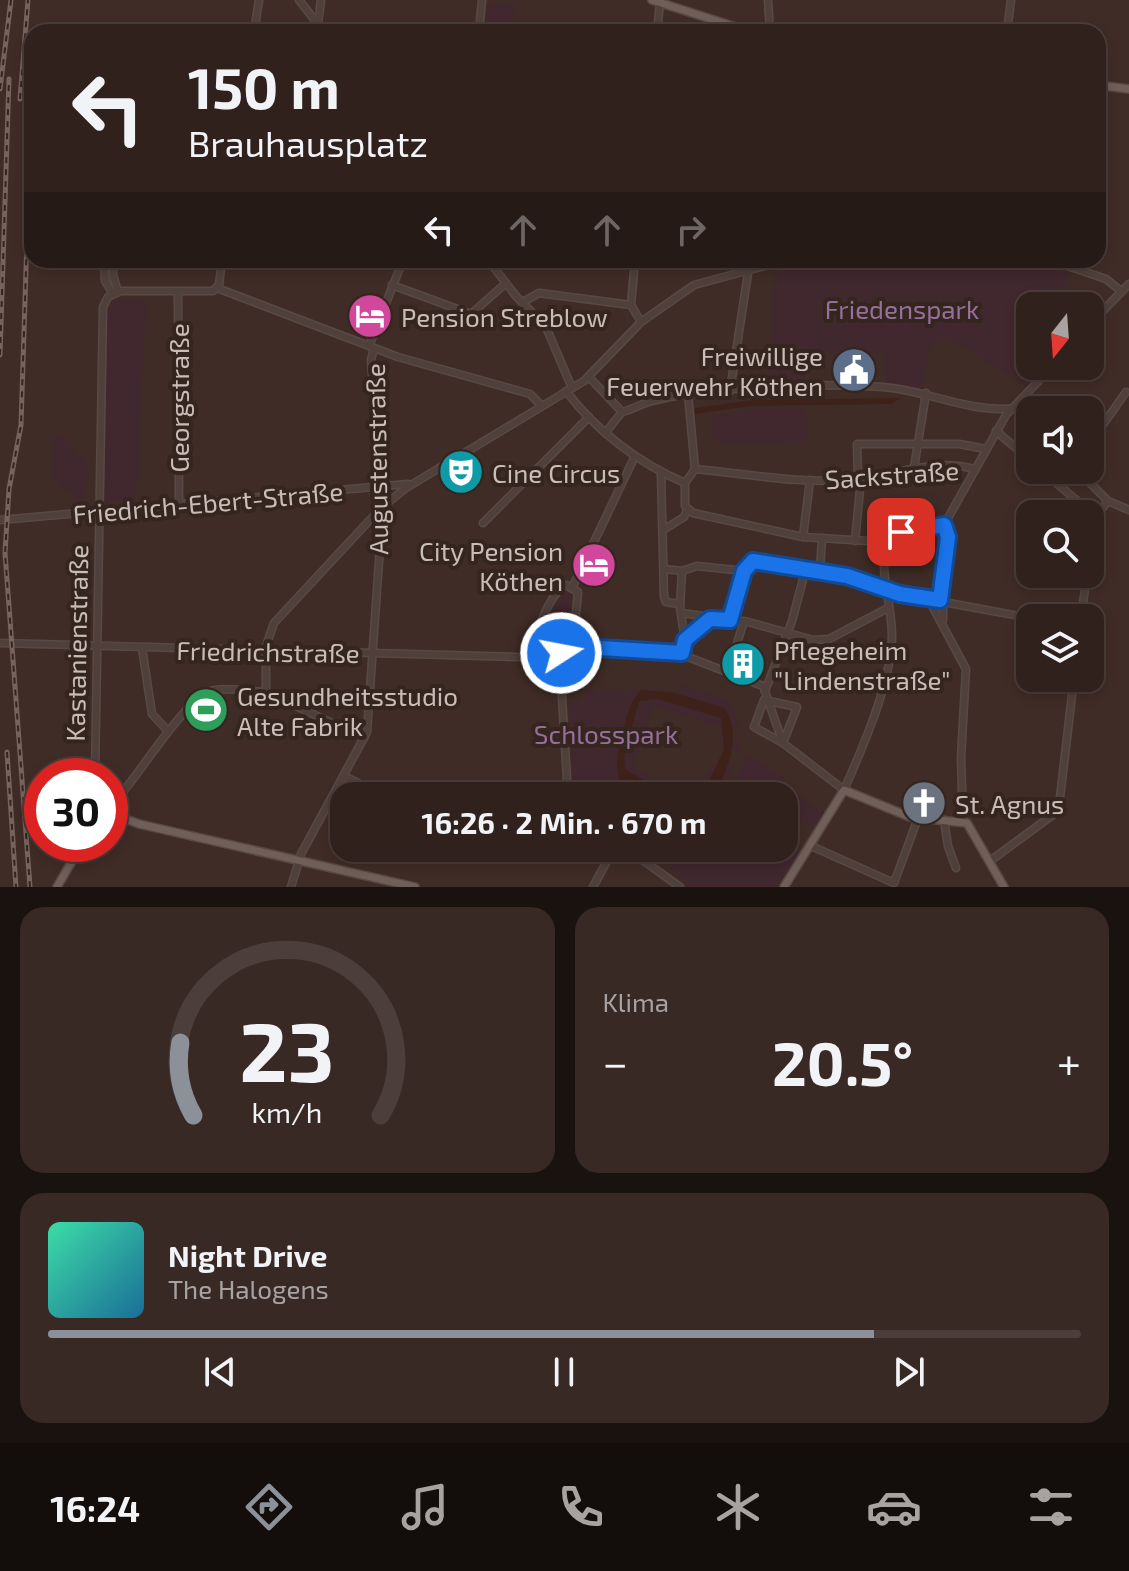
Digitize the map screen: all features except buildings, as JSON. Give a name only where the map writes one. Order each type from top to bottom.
[{"type":"main road","points":[[656,1],[726,24]]},
{"type":"main road","points":[[1106,86],[1129,89]]},
{"type":"main road","points":[[784,887],[844,790],[918,818],[963,821],[970,825],[1004,887]]},
{"type":"main road","points":[[128,822],[415,887]]},
{"type":"main road","points":[[57,887],[72,862]]},
{"type":"street","points":[[255,24],[259,0]]},
{"type":"street","points":[[299,0],[318,24]]},
{"type":"street","points":[[318,24],[321,0]]},
{"type":"street","points":[[480,24],[482,0]]},
{"type":"street","points":[[768,0],[770,24]]},
{"type":"street","points":[[1008,24],[1011,0]]},
{"type":"street","points":[[656,1],[657,24]]},
{"type":"street","points":[[104,268],[105,281],[115,293]]},
{"type":"street","points":[[113,268],[115,293]]},
{"type":"street","points":[[217,288],[221,268]]},
{"type":"street","name":"Augustenstraße","points":[[291,887],[300,861],[364,738],[373,654],[381,508],[371,360],[372,347],[399,268]]},
{"type":"street","points":[[494,268],[554,338],[572,400],[635,456],[661,473],[685,483]]},
{"type":"street","points":[[634,268],[631,305],[641,322]]},
{"type":"street","points":[[730,391],[749,268]]},
{"type":"street","points":[[266,692],[266,652],[269,634],[277,619],[381,508],[415,481],[589,377],[641,322],[694,285],[761,268]]},
{"type":"street","points":[[1074,268],[1106,279],[1121,291]]},
{"type":"street","points":[[392,285],[471,314],[506,283]]},
{"type":"street","points":[[1104,309],[1129,284]]},
{"type":"street","points":[[115,293],[209,292],[217,288],[372,347],[530,394],[542,406]]},
{"type":"street","name":"Georgstraße","points":[[178,292],[179,504]]},
{"type":"street","name":"Kastanienstraße","points":[[95,758],[103,307],[115,293]]},
{"type":"street","points":[[523,302],[539,293],[631,305]]},
{"type":"street","points":[[589,377],[622,412]]},
{"type":"street","points":[[943,623],[940,600],[948,537],[944,525],[996,431],[1040,380]]},
{"type":"street","points":[[606,432],[622,412],[655,400],[730,391],[864,387],[926,393],[999,410],[1015,408]]},
{"type":"street","points":[[1104,423],[1126,392]]},
{"type":"street","points":[[914,468],[915,443],[926,393]]},
{"type":"street","points":[[688,394],[695,469],[685,483],[688,511]]},
{"type":"street","points":[[483,523],[589,417]]},
{"type":"street","points":[[996,431],[1016,448]]},
{"type":"street","points":[[855,541],[859,479],[857,444],[959,444],[986,449]]},
{"type":"street","points":[[573,586],[635,456]]},
{"type":"street","name":"Sackstraße","points":[[695,469],[810,480],[859,479],[914,468],[974,469]]},
{"type":"street","points":[[661,473],[665,600],[680,604]]},
{"type":"street","points":[[803,537],[810,480]]},
{"type":"street","name":"Friedrich-Ebert-Straße","points":[[0,520],[379,487],[415,481]]},
{"type":"street","points":[[1057,484],[1076,500]]},
{"type":"street","points":[[1091,484],[1108,501],[1129,510]]},
{"type":"street","points":[[1104,506],[1108,501]]},
{"type":"street","points":[[688,511],[803,537],[855,541],[885,542],[901,532],[944,525]]},
{"type":"street","points":[[663,530],[688,511]]},
{"type":"street","points":[[820,570],[822,538]]},
{"type":"street","points":[[783,743],[797,707],[768,699],[761,701],[753,724],[844,790],[887,669],[892,632],[888,608],[890,598],[882,581],[885,542]]},
{"type":"street","points":[[730,620],[744,571],[753,561],[820,570],[929,600],[1016,615]]},
{"type":"street","points":[[664,569],[682,571],[697,566],[744,571]]},
{"type":"street","points":[[783,743],[765,691],[806,568]]},
{"type":"street","points":[[682,571],[680,604],[685,640],[682,653]]},
{"type":"street","points":[[561,678],[537,679],[535,655],[541,626],[560,588],[573,586]]},
{"type":"street","points":[[573,586],[579,596],[573,646]]},
{"type":"street","points":[[929,600],[966,669],[961,758],[963,821]]},
{"type":"street","points":[[681,613],[744,621],[807,640],[829,639],[888,608]]},
{"type":"street","points":[[685,640],[710,619]]},
{"type":"street","points":[[728,672],[744,621]]},
{"type":"street","name":"Friedrichstraße","points":[[0,643],[266,652],[535,655],[573,646],[682,653],[760,684],[765,691]]},
{"type":"street","points":[[142,648],[152,714],[168,731]]},
{"type":"street","points":[[559,648],[567,782]]},
{"type":"street","points":[[128,780],[168,731],[211,690],[266,692],[364,738]]},
{"type":"street","points":[[990,861],[1054,814],[1059,806],[1072,692]]},
{"type":"street","points":[[344,776],[356,782]]},
{"type":"street","points":[[811,846],[894,883],[918,818]]},
{"type":"street","points":[[944,820],[948,846],[956,868]]},
{"type":"street","points":[[593,887],[606,862]]},
{"type":"street","points":[[645,862],[680,887]]},
{"type":"green space","points":[[486,4],[515,7],[513,24],[484,24]]},
{"type":"green space","name":"Friedenspark","points":[[792,268],[1045,268],[1068,273],[1062,292],[1016,292],[1016,380],[966,348],[943,340],[930,346],[922,388],[885,384],[885,354],[813,353],[805,368],[803,386],[769,386],[774,274]]},
{"type":"green space","points":[[116,299],[146,300],[136,500],[102,501],[106,315]]},
{"type":"green space","name":"Friedenspark","points":[[1016,380],[1033,380],[1027,387]]},
{"type":"green space","points":[[806,408],[807,441],[714,442],[711,416],[752,409]]},
{"type":"green space","points":[[54,435],[64,436],[87,466],[86,497],[78,500],[54,480]]},
{"type":"green space","points":[[564,592],[572,594],[568,637],[541,643],[550,616]]},
{"type":"green space","name":"Schlosspark","points":[[681,683],[729,701],[739,722],[733,732],[739,743],[739,753],[718,745],[722,727],[652,706],[634,769],[648,774],[647,781],[650,782],[573,782],[569,702],[585,702],[586,689],[680,691]]},
{"type":"green space","points":[[747,754],[785,779],[783,782],[736,782]]},
{"type":"green space","name":"Schlosspark","points":[[713,763],[734,765],[727,782],[702,782]]},
{"type":"green space","points":[[798,794],[824,811],[813,829],[798,820]]},
{"type":"green space","points":[[793,862],[777,887],[691,887],[668,871],[672,863]]},
{"type":"shaded area","points":[[901,398],[891,404],[752,406],[695,414],[695,408],[753,400]]},
{"type":"shaded area","points":[[641,690],[675,693],[725,708],[733,730],[733,741],[721,782],[709,782],[724,749],[721,718],[657,699],[639,701],[624,757],[625,769],[647,782],[621,782],[617,761],[619,747],[634,699]]},
{"type":"railway","points":[[0,89],[11,0]]},
{"type":"railway","points":[[26,24],[28,0]]},
{"type":"railway","points":[[20,99],[24,50]]},
{"type":"railway","points":[[0,355],[9,79]]},
{"type":"railway","points":[[26,268],[21,425],[9,489],[5,553],[30,887]]},
{"type":"railway","points":[[7,752],[16,887]]},
{"type":"place","name":"Pension Streblow","points":[[370,316]]},
{"type":"place","name":"Freiwillige Feuerwehr Köthen","points":[[854,370]]},
{"type":"place","name":"Cine Circus","points":[[461,472]]},
{"type":"place","name":"City Pension Köthen","points":[[594,565]]},
{"type":"place","name":"Pflegeheim \"Lindenstraße\"","points":[[743,664]]},
{"type":"place","name":"Gesundheitsstudio Alte Fabrik","points":[[206,710]]},
{"type":"place","name":"St. Agnus","points":[[924,803]]},
{"type":"route","points":[[561,653],[559,648],[567,646],[682,653],[685,640],[708,624],[710,619],[730,620],[744,571],[753,561],[820,570],[900,594],[940,600],[947,530],[944,525],[901,532]]}]
